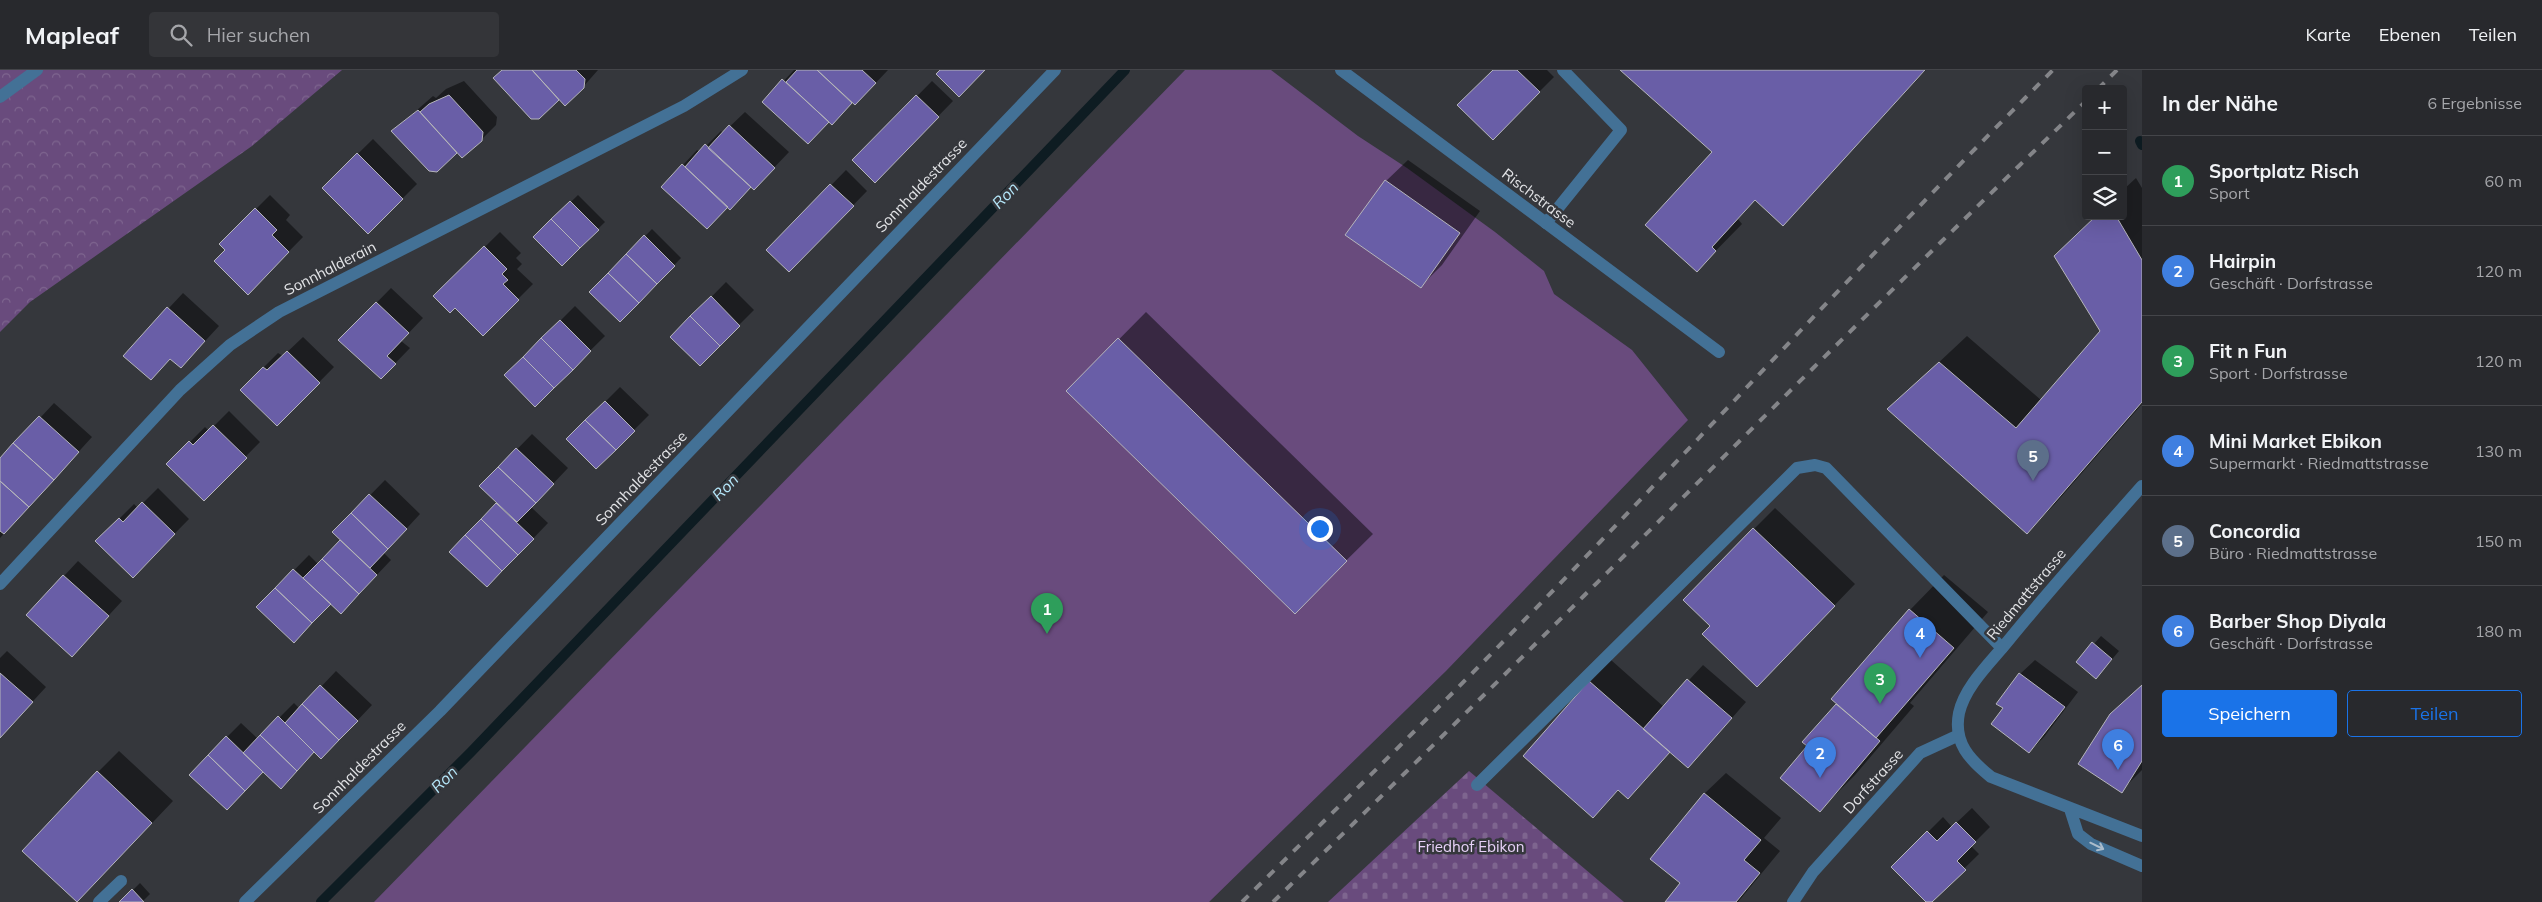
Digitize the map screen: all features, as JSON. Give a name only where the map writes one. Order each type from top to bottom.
[{"type":"street","points":[[0,97],[37,70]]},
{"type":"street","name":"Sonnhalderain","points":[[0,584],[180,390],[230,346],[279,312],[684,106],[742,70]]},
{"type":"street","name":"Sonnhaldestrasse","points":[[245,902],[446,703],[1054,70]]},
{"type":"street","name":"Rischstrasse","points":[[1341,70],[1720,352]]},
{"type":"street","points":[[1546,223],[1621,130],[1563,70]]},
{"type":"street","points":[[1477,785],[1797,468],[1814,464],[1826,468],[2002,648]]},
{"type":"street","name":"Riedmattstrasse","points":[[1959,735],[1959,713],[1971,687],[2038,604],[2142,486]]},
{"type":"street","points":[[1959,735],[1970,760],[1991,777],[2142,836]]},
{"type":"street","name":"Dorfstrasse","points":[[1793,902],[1813,872],[1920,753],[1959,735]]},
{"type":"street","points":[[2070,809],[2078,834],[2091,844],[2142,866]]},
{"type":"street","points":[[99,902],[121,881]]},
{"type":"green space","points":[[0,70],[342,70],[252,146],[30,302],[0,332]]},
{"type":"green space","points":[[1185,70],[1271,70],[1358,136],[1407,168],[1495,232],[1544,271],[1554,294],[1632,350],[1688,420],[1446,671],[1209,902],[374,902]]},
{"type":"green space","name":"Friedhof Ebikon","points":[[1469,771],[1624,902],[1328,902]]},
{"type":"building","points":[[502,70],[532,70],[559,100],[539,119],[531,119],[493,78]]},
{"type":"building","points":[[532,70],[576,70],[585,79],[584,88],[565,106]]},
{"type":"building","points":[[797,70],[817,70],[852,103],[832,125],[786,82]]},
{"type":"building","points":[[817,70],[862,70],[876,83],[855,105]]},
{"type":"building","points":[[940,70],[985,70],[959,97],[936,74]]},
{"type":"building","points":[[1493,70],[1517,70],[1540,92],[1493,140],[1457,105]]},
{"type":"building","points":[[1620,70],[1925,70],[1783,226],[1755,200],[1712,247],[1716,251],[1697,272],[1645,225],[1712,152]]},
{"type":"building","points":[[782,79],[829,122],[808,144],[762,102]]},
{"type":"building","points":[[449,95],[483,132],[482,141],[462,158],[420,112],[429,104]]},
{"type":"building","points":[[916,95],[939,117],[875,183],[852,160]]},
{"type":"building","points":[[418,110],[457,153],[437,172],[429,171],[391,131]]},
{"type":"building","points":[[729,125],[775,168],[754,190],[708,148]]},
{"type":"building","points":[[705,144],[751,187],[730,210],[685,167]]},
{"type":"building","points":[[357,153],[403,199],[368,234],[322,188]]},
{"type":"building","points":[[682,164],[728,207],[707,229],[661,187]]},
{"type":"building","points":[[1385,180],[1460,233],[1421,288],[1345,235]]},
{"type":"building","points":[[830,184],[854,206],[789,272],[766,250]]},
{"type":"building","points":[[570,201],[599,230],[580,248],[551,219]]},
{"type":"building","points":[[255,208],[277,230],[272,235],[289,252],[248,295],[214,261],[225,250],[219,244]]},
{"type":"building","points":[[551,219],[580,248],[562,266],[533,237]]},
{"type":"building","points":[[2092,220],[2118,220],[2142,260],[2142,402],[2027,534],[1887,409],[1939,362],[2016,428],[2100,331],[2054,256]]},
{"type":"building","points":[[644,235],[675,266],[657,284],[626,254]]},
{"type":"building","points":[[484,246],[507,269],[502,274],[508,280],[503,284],[519,300],[483,336],[455,308],[450,313],[433,296]]},
{"type":"building","points":[[626,254],[657,284],[639,303],[608,273]]},
{"type":"building","points":[[608,273],[639,303],[620,322],[589,292]]},
{"type":"building","points":[[711,296],[740,326],[720,346],[690,316]]},
{"type":"building","points":[[376,302],[409,333],[387,356],[396,364],[381,379],[338,340]]},
{"type":"building","points":[[167,307],[205,341],[181,368],[170,359],[151,380],[123,356]]},
{"type":"building","points":[[690,316],[720,346],[700,366],[670,337]]},
{"type":"building","points":[[560,320],[591,351],[573,370],[541,338]]},
{"type":"building","points":[[541,338],[573,370],[554,388],[523,357]]},
{"type":"building","points":[[1118,338],[1347,561],[1295,614],[1066,391]]},
{"type":"building","points":[[287,351],[320,383],[277,426],[240,390],[263,367],[267,370]]},
{"type":"building","points":[[523,357],[554,388],[535,407],[504,375]]},
{"type":"building","points":[[605,401],[635,431],[616,450],[585,420]]},
{"type":"building","points":[[39,416],[79,452],[54,480],[13,443]]},
{"type":"building","points":[[585,420],[616,450],[596,469],[566,439]]},
{"type":"building","points":[[213,425],[247,458],[204,501],[166,464],[189,441],[193,445]]},
{"type":"building","points":[[13,443],[54,480],[29,507],[0,481],[0,458]]},
{"type":"building","points":[[516,448],[554,484],[536,503],[498,467]]},
{"type":"building","points":[[498,467],[536,503],[517,522],[479,486]]},
{"type":"building","points":[[0,481],[29,507],[4,534],[0,531]]},
{"type":"building","points":[[369,494],[407,529],[388,549],[351,513]]},
{"type":"building","points":[[142,502],[175,534],[133,578],[95,541],[119,518],[123,522]]},
{"type":"building","points":[[496,503],[534,539],[518,555],[481,519]]},
{"type":"building","points":[[351,513],[388,549],[370,568],[332,532]]},
{"type":"building","points":[[481,519],[518,555],[502,571],[465,535]]},
{"type":"building","points":[[1753,528],[1835,606],[1757,687],[1702,634],[1710,626],[1683,600]]},
{"type":"building","points":[[465,535],[502,571],[487,587],[449,552]]},
{"type":"building","points":[[340,540],[377,575],[359,594],[322,559]]},
{"type":"building","points":[[322,559],[359,594],[341,614],[303,578]]},
{"type":"building","points":[[293,569],[331,604],[312,623],[275,588]]},
{"type":"building","points":[[63,575],[109,616],[72,657],[26,615]]},
{"type":"building","points":[[275,588],[312,623],[294,643],[256,607]]},
{"type":"building","points":[[1909,609],[1954,648],[1876,738],[1831,699]]},
{"type":"building","points":[[2092,642],[2112,659],[2096,679],[2076,662]]},
{"type":"building","points":[[0,673],[33,702],[0,738]]},
{"type":"building","points":[[2019,673],[2065,707],[2029,753],[1991,724],[2003,708],[1996,704]]},
{"type":"building","points":[[1687,679],[1732,718],[1688,768],[1643,729]]},
{"type":"building","points":[[1589,681],[1670,752],[1628,799],[1618,790],[1593,818],[1523,756]]},
{"type":"building","points":[[320,685],[358,721],[339,740],[302,704]]},
{"type":"building","points":[[2142,685],[2142,761],[2122,793],[2078,764],[2110,714]]},
{"type":"building","points":[[302,704],[339,740],[321,759],[285,723]]},
{"type":"building","points":[[1836,704],[1880,741],[1820,812],[1780,778],[1807,746],[1802,742]]},
{"type":"building","points":[[278,716],[314,752],[297,771],[260,735]]},
{"type":"building","points":[[260,735],[297,771],[281,789],[243,753]]},
{"type":"building","points":[[226,736],[263,772],[245,791],[208,755]]},
{"type":"building","points":[[208,755],[245,791],[227,810],[189,775]]},
{"type":"building","points":[[97,771],[152,823],[77,902],[22,851]]},
{"type":"building","points":[[1704,793],[1761,840],[1744,860],[1760,873],[1736,902],[1665,902],[1680,883],[1650,859]]},
{"type":"building","points":[[1956,822],[1976,842],[1957,861],[1966,870],[1932,902],[1926,902],[1891,867],[1927,831],[1937,841]]},
{"type":"building","points":[[132,889],[144,902],[119,902]]},
{"type":"waterway","name":"Ron","points":[[321,902],[471,752],[1125,70]]},
{"type":"waterway","points":[[2140,141],[2142,145]]},
{"type":"railway","points":[[1242,902],[1556,588],[1882,245],[2053,70]]},
{"type":"railway","points":[[2102,85],[2117,70]]},
{"type":"railway","points":[[1273,902],[2082,105]]},
{"type":"place","name":"Concordia","points":[[2033,481]]},
{"type":"place","name":"Sportplatz Risch","points":[[1047,634]]},
{"type":"place","name":"Mini Market Ebikon","points":[[1920,658]]},
{"type":"place","name":"Fit n Fun","points":[[1880,704]]},
{"type":"place","name":"Barber Shop Diyala","points":[[2118,770]]},
{"type":"place","name":"Hairpin","points":[[1820,778]]}]
